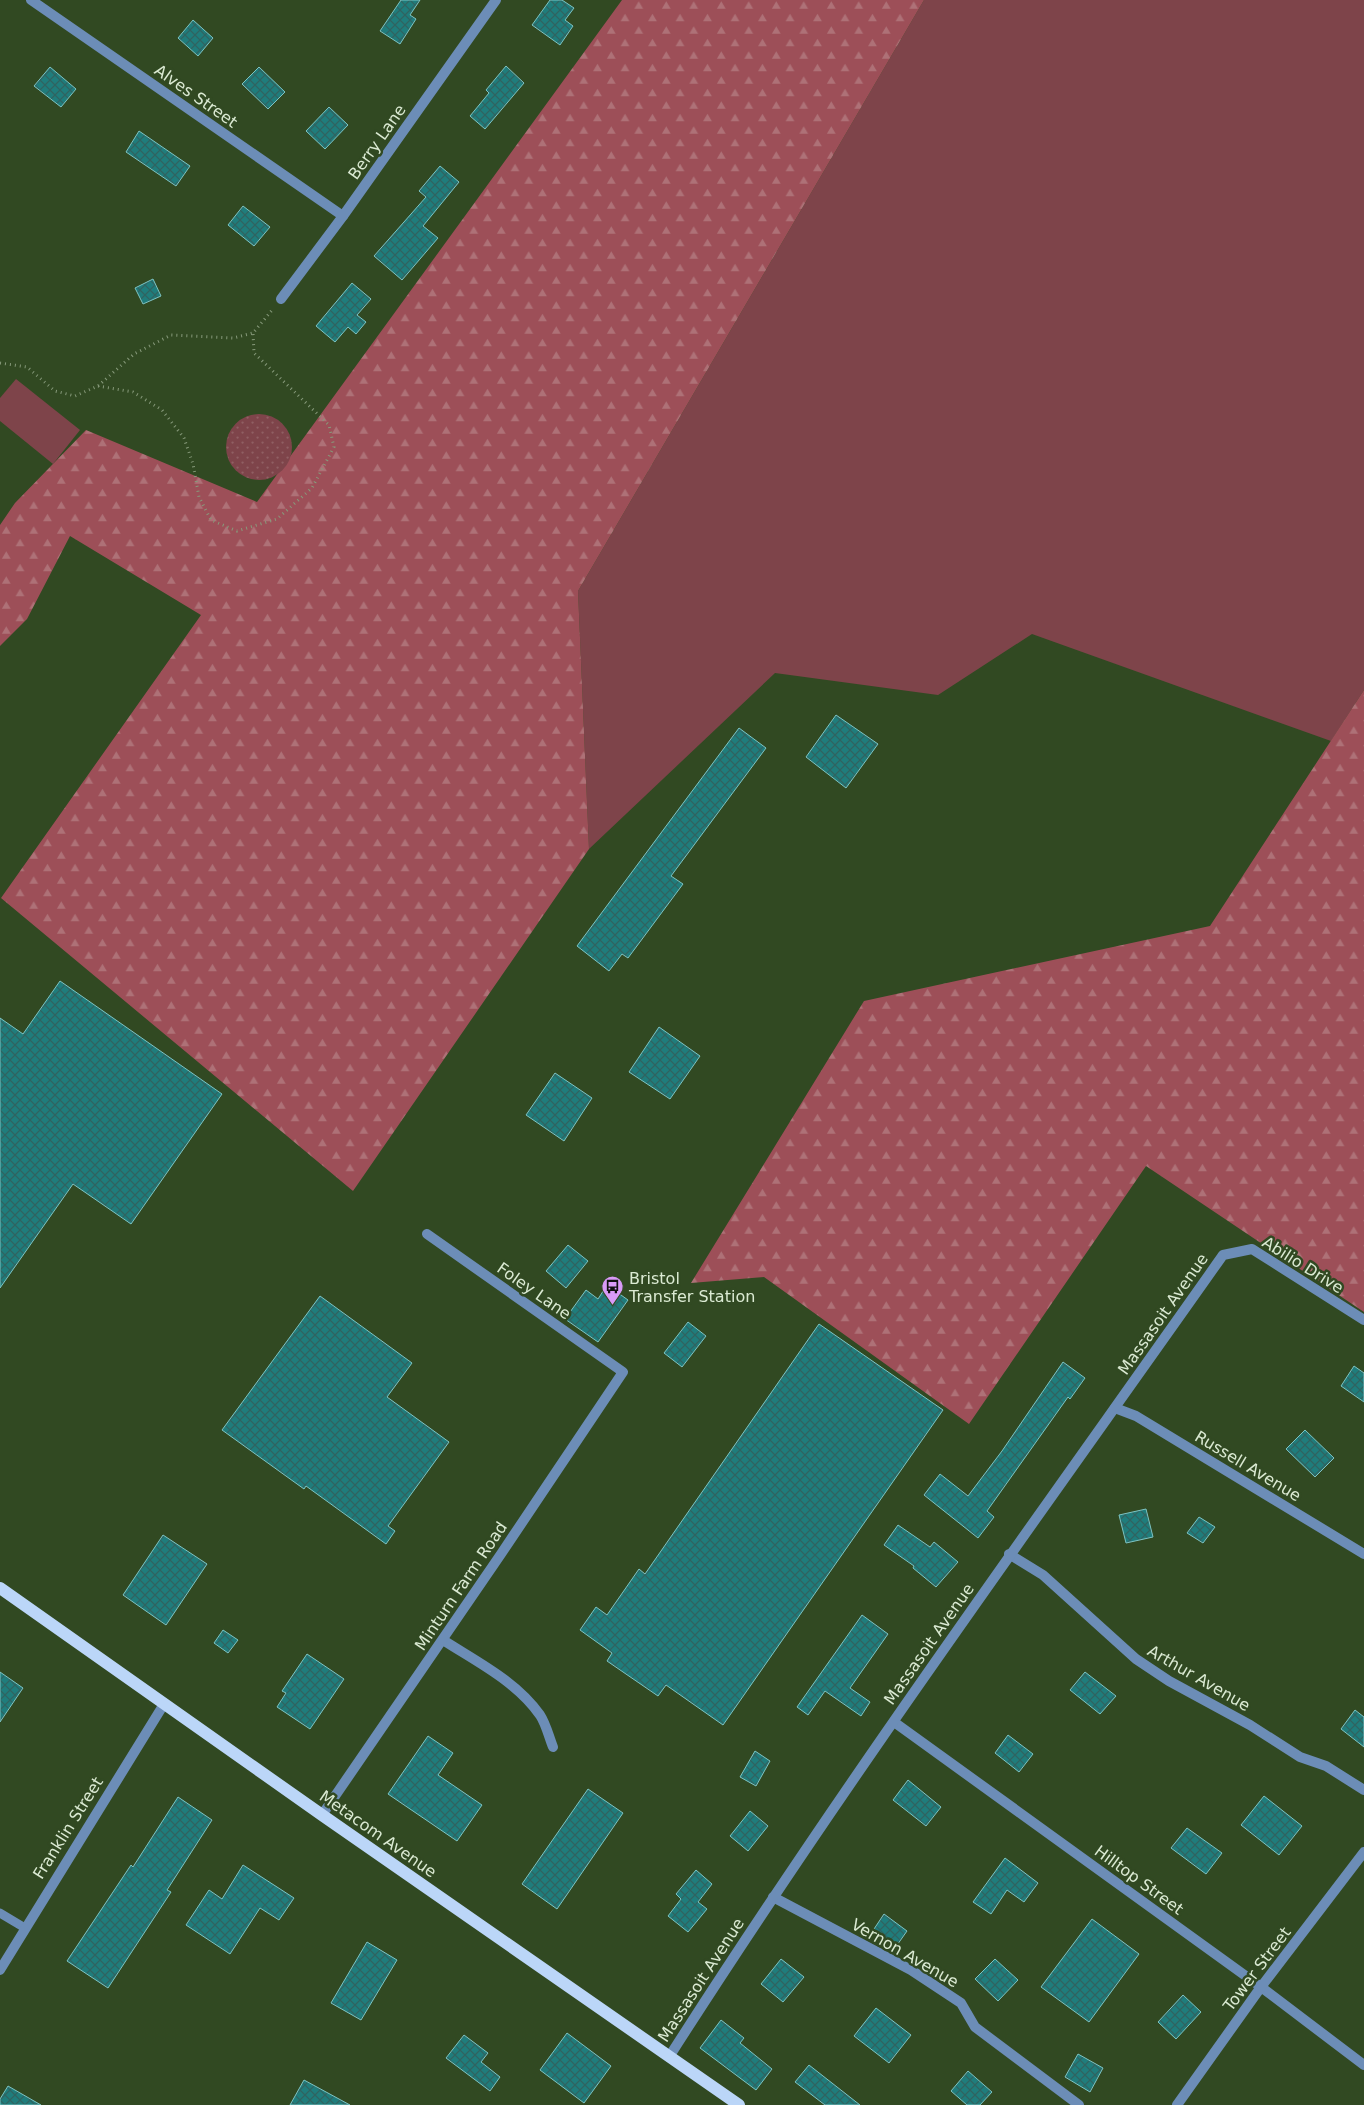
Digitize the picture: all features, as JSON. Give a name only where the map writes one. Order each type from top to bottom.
[{"type":"main road","name":"Metacom Avenue","points":[[0,1588],[739,2105]]},
{"type":"street","name":"Alves Street","points":[[31,0],[343,216]]},
{"type":"street","name":"Berry Lane","points":[[281,299],[343,216],[496,0]]},
{"type":"street","name":"Foley Lane","points":[[428,1234],[623,1372]]},
{"type":"street","name":"Abilio Drive","points":[[1223,1255],[1252,1249],[1364,1320]]},
{"type":"street","name":"Massasoit Avenue","points":[[669,2057],[773,1897],[1009,1554],[1223,1255]]},
{"type":"street","name":"Minturn Farm Road","points":[[322,1815],[443,1640],[623,1372]]},
{"type":"street","name":"Russell Avenue","points":[[1115,1408],[1136,1416],[1364,1554]]},
{"type":"street","name":"Arthur Avenue","points":[[1009,1554],[1043,1575],[1136,1659],[1150,1669],[1250,1725],[1300,1756],[1326,1766],[1364,1790]]},
{"type":"street","points":[[443,1640],[515,1687],[541,1716],[553,1747]]},
{"type":"street","name":"Franklin Street","points":[[0,1970],[164,1704]]},
{"type":"street","name":"Hilltop Street","points":[[894,1722],[1261,1987],[1364,2065]]},
{"type":"street","name":"Tower Street","points":[[1177,2105],[1261,1987],[1364,1852]]},
{"type":"street","name":"Vernon Avenue","points":[[773,1897],[911,1970],[961,2003],[976,2027],[1079,2105]]},
{"type":"lane","points":[[0,1913],[25,1928]]},
{"type":"path","points":[[0,363],[27,367],[55,391],[75,396],[98,386],[134,354],[171,335],[234,338],[252,333],[281,299]]},
{"type":"path","points":[[98,386],[133,392],[162,410],[184,438],[193,464],[199,497],[211,520],[237,531],[277,519],[312,488],[334,448],[329,425],[254,353],[252,333]]},
{"type":"shaded area","points":[[924,0],[1364,0],[1364,690],[1331,741],[1032,634],[938,695],[775,673],[589,849],[578,591]]},
{"type":"shaded area","points":[[16,379],[80,430],[53,464],[0,421],[0,398]]},
{"type":"shaded area","points":[[259,414],[271,417],[282,424],[289,435],[292,447],[289,459],[282,470],[271,477],[259,480],[247,477],[236,470],[229,459],[226,447],[229,435],[236,424],[247,417]]},
{"type":"green space","points":[[622,0],[924,0],[578,591],[589,849],[353,1191],[1,898],[201,615],[70,536],[27,619],[0,646],[0,525],[15,503],[86,430],[257,502]]},
{"type":"green space","points":[[1364,690],[1364,1312],[1146,1166],[969,1424],[764,1277],[691,1283],[864,1001],[1210,926]]},
{"type":"building","points":[[401,0],[420,0],[410,15],[416,19],[400,44],[380,31]]},
{"type":"building","points":[[550,0],[562,0],[574,8],[565,20],[573,26],[560,45],[532,25]]},
{"type":"building","points":[[193,20],[213,38],[198,56],[178,38]]},
{"type":"building","points":[[506,66],[524,83],[485,129],[470,116],[489,93],[486,90]]},
{"type":"building","points":[[50,67],[76,89],[61,107],[34,86]]},
{"type":"building","points":[[259,67],[285,92],[268,109],[242,84]]},
{"type":"building","points":[[329,107],[348,125],[325,149],[306,131]]},
{"type":"building","points":[[139,131],[190,166],[176,186],[126,152]]},
{"type":"building","points":[[440,166],[459,182],[423,226],[438,238],[402,280],[374,256],[426,197],[419,191]]},
{"type":"building","points":[[243,206],[270,227],[254,246],[228,225]]},
{"type":"building","points":[[153,279],[161,296],[143,304],[135,288]]},
{"type":"building","points":[[352,283],[371,299],[357,315],[366,322],[356,334],[348,327],[335,342],[316,326]]},
{"type":"building","points":[[836,715],[878,744],[846,788],[806,757]]},
{"type":"building","points":[[739,728],[766,748],[671,876],[683,884],[628,958],[622,954],[609,971],[577,946]]},
{"type":"building","points":[[60,981],[222,1094],[131,1224],[73,1184],[0,1288],[0,1018],[23,1034]]},
{"type":"building","points":[[659,1027],[700,1056],[670,1099],[629,1072]]},
{"type":"building","points":[[555,1073],[592,1098],[564,1141],[526,1115]]},
{"type":"building","points":[[568,1245],[588,1261],[566,1288],[546,1271]]},
{"type":"building","points":[[607,1285],[628,1300],[598,1342],[565,1319],[586,1290],[598,1299]]},
{"type":"building","points":[[320,1296],[412,1363],[387,1397],[449,1442],[388,1526],[395,1531],[386,1544],[306,1486],[304,1489],[222,1430]]},
{"type":"building","points":[[688,1322],[706,1336],[682,1367],[664,1353]]},
{"type":"building","points":[[819,1324],[943,1410],[723,1725],[666,1685],[658,1696],[607,1661],[612,1653],[580,1630],[596,1607],[607,1615],[639,1569],[645,1574]]},
{"type":"building","points":[[1063,1362],[1085,1378],[1070,1399],[1068,1397],[987,1511],[994,1517],[978,1538],[924,1495],[940,1474],[968,1496],[1002,1451]]},
{"type":"building","points":[[1354,1366],[1364,1373],[1364,1402],[1341,1386]]},
{"type":"building","points":[[1305,1430],[1334,1458],[1315,1477],[1286,1449]]},
{"type":"building","points":[[1146,1509],[1153,1537],[1126,1543],[1119,1515]]},
{"type":"building","points":[[1199,1517],[1215,1527],[1203,1543],[1187,1533]]},
{"type":"building","points":[[898,1525],[930,1547],[934,1542],[958,1562],[936,1587],[913,1568],[914,1566],[884,1545]]},
{"type":"building","points":[[163,1535],[207,1564],[166,1625],[123,1595]]},
{"type":"building","points":[[862,1615],[888,1634],[850,1688],[870,1702],[861,1716],[825,1691],[808,1715],[797,1707]]},
{"type":"building","points":[[223,1630],[238,1640],[228,1653],[214,1643]]},
{"type":"building","points":[[307,1654],[344,1679],[310,1729],[277,1707],[286,1693],[282,1691]]},
{"type":"building","points":[[0,1672],[23,1688],[0,1722]]},
{"type":"building","points":[[1085,1672],[1116,1696],[1100,1714],[1070,1690]]},
{"type":"building","points":[[1355,1710],[1364,1717],[1364,1747],[1341,1729]]},
{"type":"building","points":[[1008,1735],[1033,1754],[1019,1772],[995,1753]]},
{"type":"building","points":[[428,1736],[453,1753],[438,1775],[482,1805],[457,1841],[388,1794]]},
{"type":"building","points":[[755,1751],[770,1761],[756,1786],[740,1777]]},
{"type":"building","points":[[908,1780],[941,1807],[926,1826],[893,1800]]},
{"type":"building","points":[[588,1789],[623,1813],[557,1909],[522,1884]]},
{"type":"building","points":[[1264,1796],[1302,1826],[1279,1855],[1241,1825]]},
{"type":"building","points":[[178,1797],[212,1820],[167,1890],[171,1892],[108,1988],[67,1961],[131,1865],[133,1867]]},
{"type":"building","points":[[750,1811],[768,1826],[748,1851],[730,1836]]},
{"type":"building","points":[[1187,1828],[1222,1853],[1206,1874],[1171,1848]]},
{"type":"building","points":[[1005,1858],[1038,1883],[1024,1902],[1007,1890],[991,1914],[973,1902]]},
{"type":"building","points":[[243,1865],[294,1898],[279,1920],[260,1908],[230,1954],[186,1925],[209,1890],[222,1899]]},
{"type":"building","points":[[696,1870],[712,1884],[698,1902],[707,1909],[688,1932],[668,1916],[681,1899],[676,1894]]},
{"type":"building","points":[[884,1914],[907,1931],[895,1948],[872,1932]]},
{"type":"building","points":[[1092,1919],[1139,1954],[1089,2022],[1041,1987]]},
{"type":"building","points":[[367,1942],[397,1960],[361,2020],[331,2003]]},
{"type":"building","points":[[781,1959],[804,1977],[783,2002],[761,1984]]},
{"type":"building","points":[[995,1959],[1018,1980],[998,2001],[975,1979]]},
{"type":"building","points":[[1183,1995],[1201,2012],[1176,2039],[1158,2022]]},
{"type":"building","points":[[876,2008],[911,2035],[889,2063],[854,2036]]},
{"type":"building","points":[[721,2020],[744,2038],[740,2043],[772,2069],[756,2090],[700,2048]]},
{"type":"building","points":[[567,2033],[611,2066],[584,2103],[540,2070]]},
{"type":"building","points":[[464,2035],[488,2053],[481,2062],[500,2077],[490,2091],[446,2058]]},
{"type":"building","points":[[1078,2054],[1103,2068],[1090,2092],[1065,2077]]},
{"type":"building","points":[[809,2065],[860,2105],[825,2105],[795,2082]]},
{"type":"building","points":[[968,2071],[992,2092],[980,2105],[967,2105],[951,2091]]},
{"type":"building","points":[[304,2080],[350,2105],[290,2105]]},
{"type":"building","points":[[8,2086],[41,2105],[0,2105],[0,2099]]},
{"type":"place","name":"Bristol Transfer Station","points":[[613,1306]]}]
